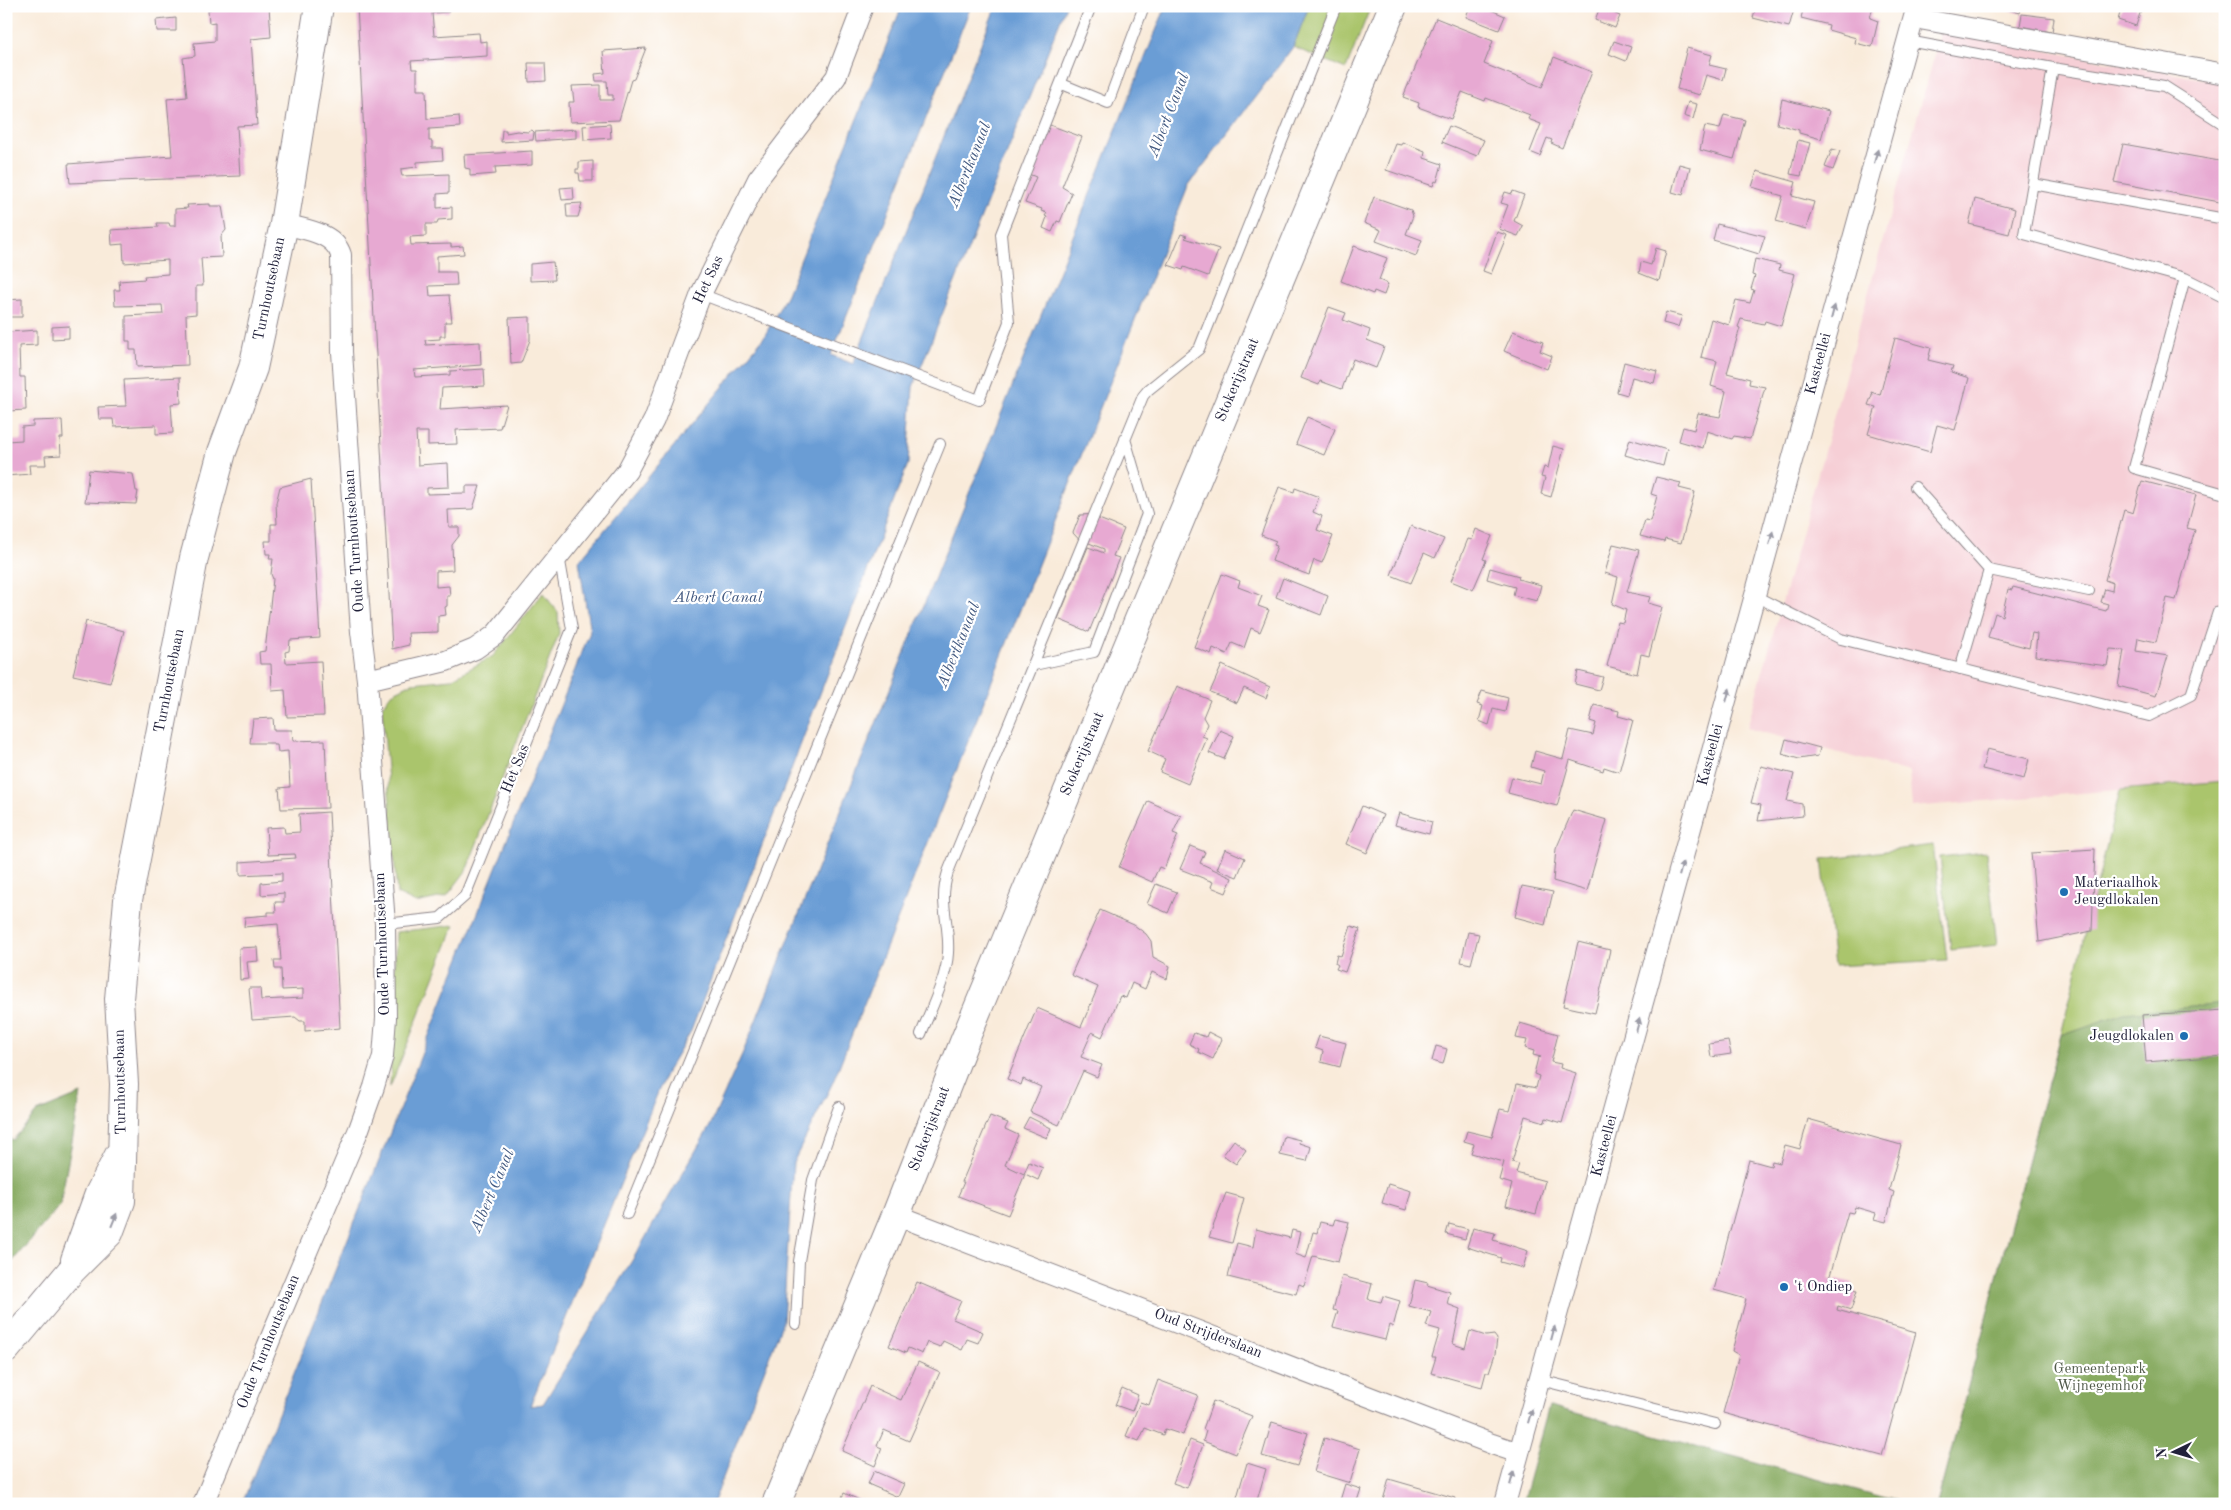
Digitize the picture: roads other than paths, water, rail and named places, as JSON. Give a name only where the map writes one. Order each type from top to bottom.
[{"type":"street","name":"Turnhoutsebaan","points":[[6,1349],[72,1270],[109,1233],[121,1201],[124,1084],[119,999],[128,900],[194,558],[222,452],[253,368],[284,224],[319,6]]},
{"type":"street","name":"Het Sas","points":[[367,680],[446,661],[475,649],[494,635],[628,472],[654,420],[701,294],[758,179],[836,77],[863,6]]},
{"type":"street","name":"Stokerijstraat","points":[[776,1504],[896,1214],[964,1042],[1392,6]]},
{"type":"street","name":"Kasteellei","points":[[1506,1504],[1916,12]]},
{"type":"street","points":[[1916,12],[2225,74]]},
{"type":"street","name":"Turnhoutsebaan","points":[[284,224],[325,236],[339,247],[341,255],[342,352]]},
{"type":"street","name":"Oude Turnhoutsebaan","points":[[204,1504],[276,1325],[359,1129],[383,1056],[386,1018],[385,924],[367,680],[361,632],[342,352]]},
{"type":"street","name":"Oud Strijderslaan","points":[[896,1214],[1519,1453]]},
{"type":"lane","points":[[701,294],[979,400],[1009,322],[1001,234],[1062,84],[1091,6]]},
{"type":"lane","points":[[1062,84],[1108,103],[1144,6]]},
{"type":"lane","points":[[921,1034],[946,968],[948,952],[942,888],[1142,396],[1199,350],[1336,6]]},
{"type":"lane","points":[[1908,41],[2164,86],[2225,125]]},
{"type":"lane","points":[[2053,68],[2024,234],[2185,278],[2225,298]]},
{"type":"lane","points":[[2033,184],[2225,219]]},
{"type":"lane","points":[[2185,278],[2134,468],[2225,494]]},
{"type":"lane","points":[[1034,665],[1094,652],[1147,514],[1125,439]]},
{"type":"lane","points":[[626,1214],[940,444]]},
{"type":"lane","points":[[1915,487],[1989,570],[2089,591]]},
{"type":"lane","name":"Het Sas","points":[[385,924],[440,918],[465,896],[572,630],[559,556]]},
{"type":"lane","points":[[1960,669],[1989,570]]},
{"type":"lane","points":[[1755,596],[1842,639],[2149,716],[2191,695],[2218,612],[2225,609]]},
{"type":"lane","points":[[796,1324],[799,1261],[813,1180],[839,1107]]},
{"type":"lane","points":[[1540,1380],[1714,1424]]},
{"type":"water","name":"Albert Canal","points":[[902,6],[971,6],[831,355],[853,364],[996,6],[1066,6],[913,387],[908,464],[691,1031],[665,1075],[530,1406],[543,1404],[633,1259],[710,1126],[744,1050],[1166,6],[1309,6],[1293,47],[1188,186],[833,1082],[793,1163],[783,1321],[713,1504],[242,1504],[590,632],[579,561],[764,337],[787,294]]},
{"type":"place","name":"Materiaalhok Jeugdlokalen","points":[[2064,892]]},
{"type":"place","name":"Jeugdlokalen","points":[[2184,1036]]},
{"type":"place","name":"'t Ondiep","points":[[1784,1287]]},
{"type":"water label","name":"Albertkanaal","points":[[970,165]]},
{"type":"water label","name":"Albertkanaal","points":[[959,645]]},
{"type":"park label","name":"Gemeentepark Wijnegemhof","points":[[2100,1378]]}]
